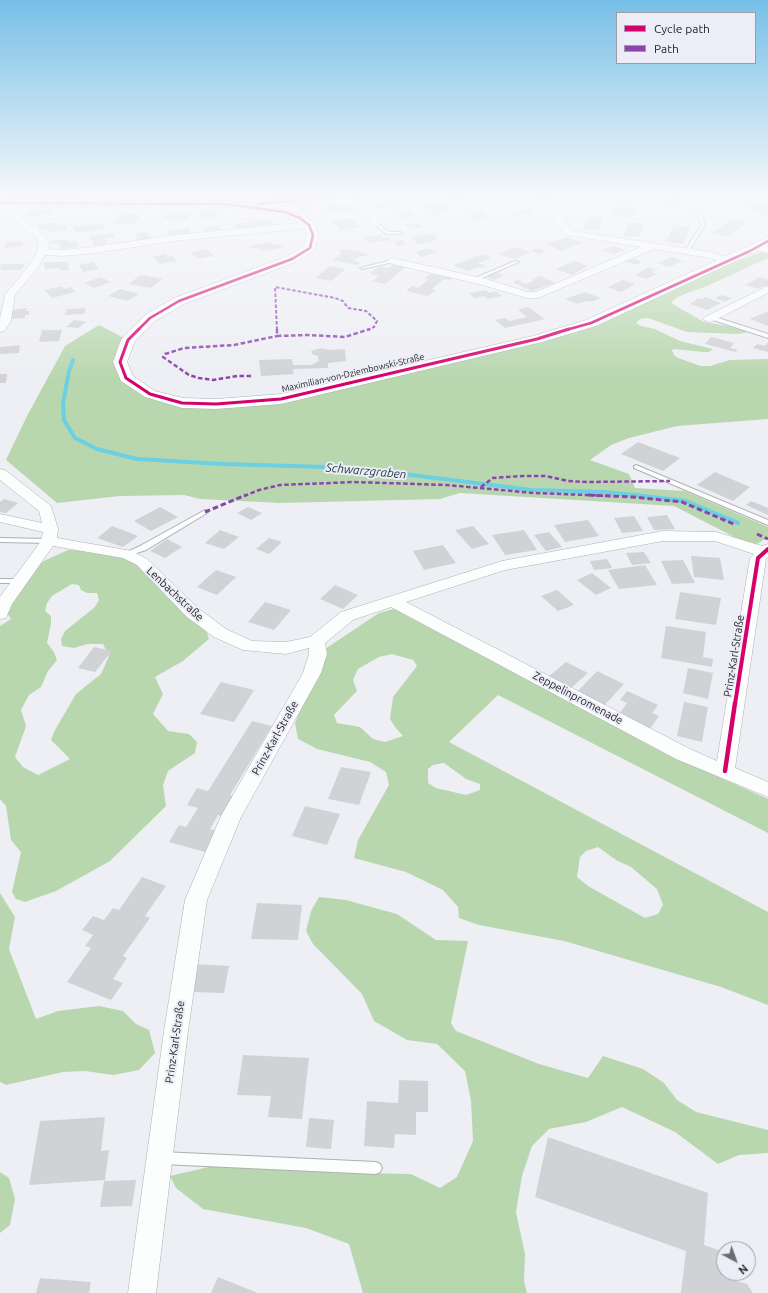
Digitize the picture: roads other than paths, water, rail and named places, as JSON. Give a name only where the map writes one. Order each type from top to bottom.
[{"type":"street","points":[[0,329],[5,321],[10,295],[38,258]]},
{"type":"street","name":"Maximilian-von-Dziembowski-Straße","points":[[293,258],[260,272],[179,301],[150,318],[128,340],[120,362],[126,378],[150,394],[182,403],[216,404],[281,399],[537,339],[591,323],[733,258]]},
{"type":"street","points":[[392,261],[475,279],[527,295],[538,295],[624,258]]},
{"type":"street","points":[[721,258],[729,260]]},
{"type":"street","points":[[711,318],[768,289]]},
{"type":"street","points":[[0,473],[46,509],[50,535],[4,603],[0,613]]},
{"type":"street","name":"Lenbachstraße","points":[[0,518],[50,535],[127,554],[142,562],[193,613],[220,634],[249,646],[286,648],[316,640]]},
{"type":"street","name":"Prinz-Karl-Straße","points":[[142,1293],[176,1031],[196,900],[231,816],[312,673],[318,654],[316,640],[347,616],[502,566],[663,536],[716,538],[766,550]]},
{"type":"street","name":"Prinz-Karl-Straße","points":[[725,771],[758,558],[766,550]]},
{"type":"street","name":"Zeppelinpromenade","points":[[391,601],[683,754],[768,790]]},
{"type":"lane","points":[[362,268],[392,261]]},
{"type":"lane","points":[[475,279],[517,262]]},
{"type":"lane","points":[[711,318],[768,336]]},
{"type":"lane","points":[[636,467],[768,523]]},
{"type":"lane","points":[[127,554],[143,548],[205,512]]},
{"type":"lane","points":[[0,540],[50,535]]},
{"type":"lane","points":[[0,582],[20,581]]},
{"type":"lane","points":[[159,1158],[376,1168]]},
{"type":"waterway","name":"Schwarzgraben","points":[[73,360],[69,371],[63,404],[64,420],[75,438],[97,449],[137,459],[223,464],[326,467],[395,473],[532,490],[605,492],[637,495]]},
{"type":"waterway","name":"Schwarzgraben","points":[[637,495],[642,496]]},
{"type":"waterway","name":"Schwarzgraben","points":[[637,495],[685,501],[738,523]]}]
